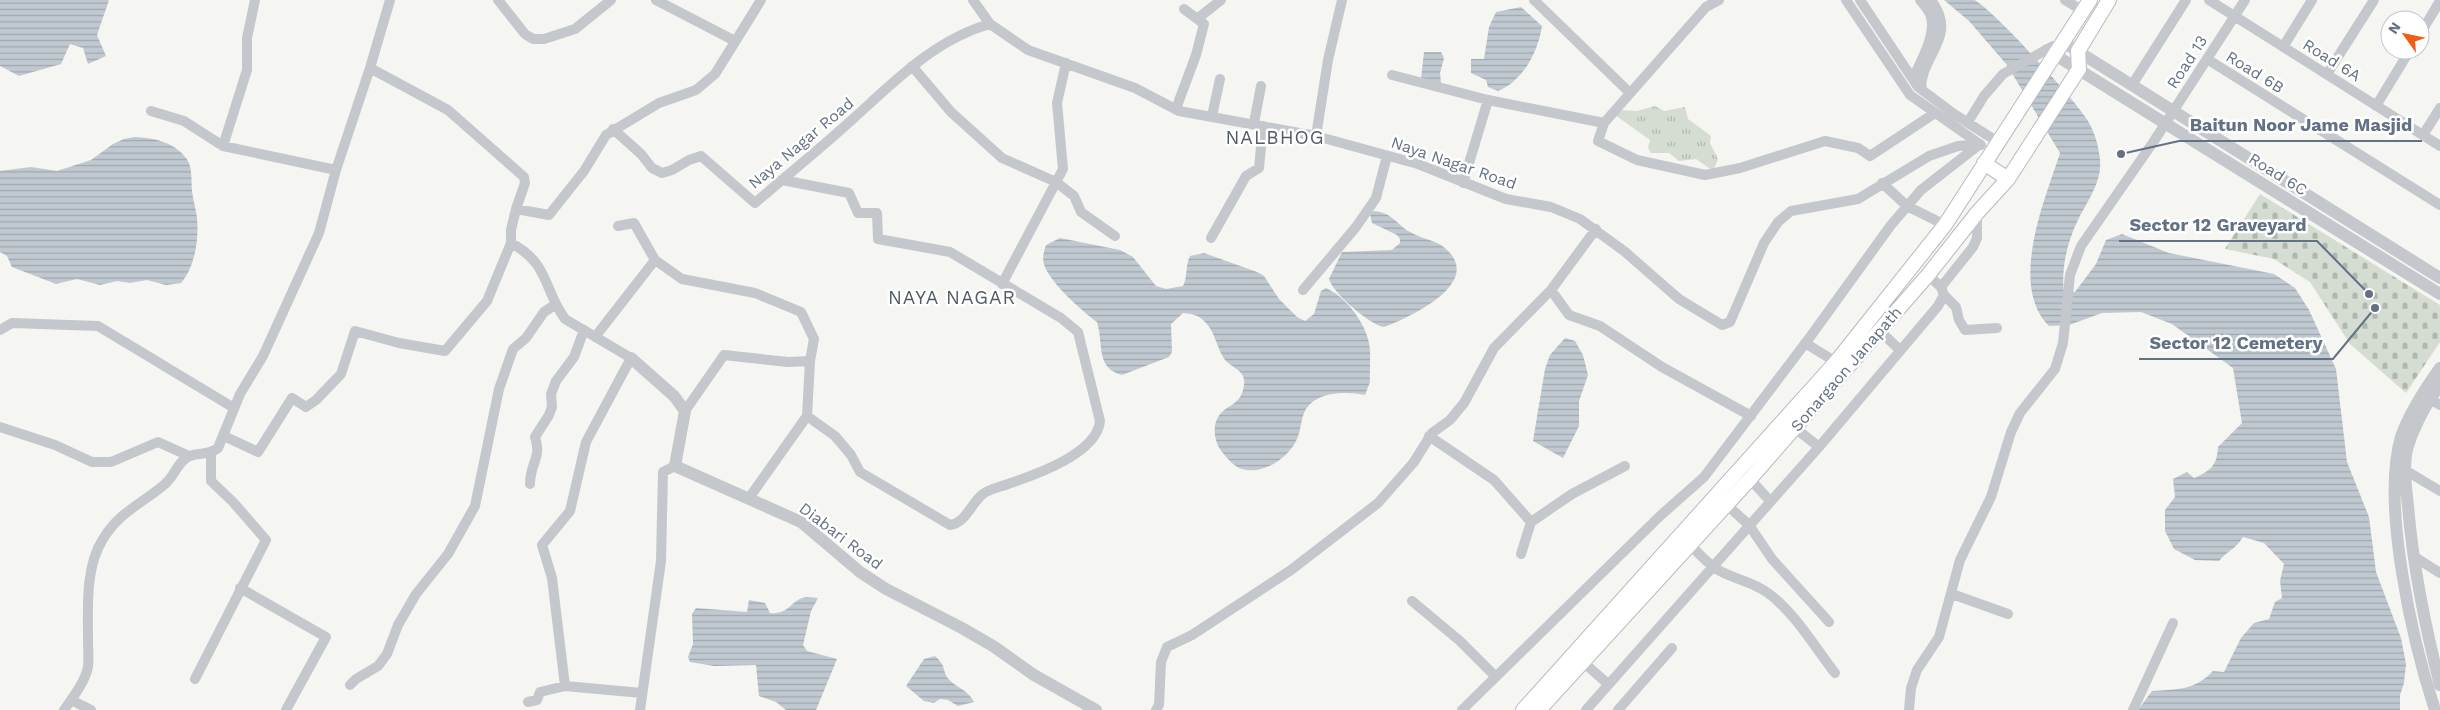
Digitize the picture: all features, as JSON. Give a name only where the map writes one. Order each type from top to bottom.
[{"type":"main road","points":[[2079,69],[2078,51],[2109,0]]},
{"type":"main road","name":"Sonargaon Janapath","points":[[1523,710],[1836,362],[1945,224],[2047,56],[2063,42],[2086,6]]},
{"type":"main road","name":"Sonargaon Janapath","points":[[1539,710],[1727,505],[1928,275],[1977,213],[2008,179],[2079,69]]},
{"type":"main road","points":[[1989,150],[2008,179]]},
{"type":"street","points":[[223,146],[248,70],[247,38],[255,0]]},
{"type":"street","points":[[0,426],[55,445],[92,462],[111,462],[158,442],[189,456],[211,454],[218,448],[234,408],[263,356],[319,233],[336,170],[370,68],[390,0]]},
{"type":"street","points":[[498,0],[525,34],[533,39],[544,39],[575,29],[612,0]]},
{"type":"street","points":[[656,0],[735,41]]},
{"type":"street","points":[[516,209],[549,215],[584,170],[606,134],[659,103],[696,90],[715,74],[761,0]]},
{"type":"street","name":"Naya Nagar Road","points":[[973,0],[990,24],[1028,50],[1135,88],[1179,111],[1316,136],[1418,164],[1506,199],[1551,207],[1580,219],[1596,229],[1679,299],[1722,325],[1730,322],[1764,243],[1778,222],[1791,210],[1858,199],[1929,156],[1958,146],[1989,150]]},
{"type":"street","points":[[1197,19],[1221,0]]},
{"type":"street","points":[[1316,136],[1328,60],[1342,0]]},
{"type":"street","points":[[1534,0],[1630,93]]},
{"type":"street","points":[[1718,0],[1706,7],[1604,123],[1598,141],[1637,160],[1705,176],[1740,168],[1825,142],[1858,148],[1870,156],[1935,113]]},
{"type":"street","points":[[1846,0],[1910,95],[1989,150]]},
{"type":"street","points":[[1860,0],[1921,89],[1968,122],[1989,150]]},
{"type":"street","points":[[1913,79],[1926,47],[1932,24],[1931,16],[1920,0]]},
{"type":"street","points":[[1921,89],[1921,79],[1939,42],[1941,32],[1940,13],[1931,0]]},
{"type":"street","points":[[2065,0],[2086,6]]},
{"type":"street","points":[[2132,86],[2186,0]]},
{"type":"street","name":"Road 6A","points":[[2209,0],[2440,146]]},
{"type":"street","name":"Road 13","points":[[1909,710],[1917,670],[1940,637],[1960,560],[1997,480],[2011,432],[2020,413],[2055,369],[2063,343],[2070,275],[2082,246],[2245,0]]},
{"type":"street","points":[[2283,47],[2312,0]]},
{"type":"street","points":[[2327,74],[2374,0]]},
{"type":"street","points":[[2430,18],[2440,2]]},
{"type":"street","points":[[1177,106],[1196,55],[1204,24],[1184,9]]},
{"type":"street","name":"Naya Nagar Road","points":[[613,129],[641,154],[652,168],[662,173],[701,156],[755,203],[912,66],[970,29],[990,24]]},
{"type":"street","name":"Road 6C","points":[[2063,42],[2440,278]]},
{"type":"street","points":[[1968,122],[1984,96],[2003,74],[2012,67],[2047,56]]},
{"type":"street","name":"Road 6C","points":[[2047,56],[2079,69],[2440,294]]},
{"type":"street","name":"Road 6B","points":[[2207,59],[2440,205]]},
{"type":"street","points":[[2376,106],[2404,60]]},
{"type":"street","points":[[1002,284],[1064,169],[1057,103],[1066,63]]},
{"type":"street","points":[[912,66],[951,112],[1002,158],[1056,182],[1074,196],[1081,212],[1115,236]]},
{"type":"street","points":[[224,436],[258,452],[292,398],[306,407],[316,400],[341,374],[355,331],[399,343],[445,351],[487,301],[512,243],[511,230],[525,183],[524,177],[448,110],[370,68]]},
{"type":"street","points":[[1392,75],[1488,100],[1604,123]]},
{"type":"street","points":[[1212,116],[1220,79]]},
{"type":"street","points":[[1211,238],[1246,176],[1259,168],[1258,125],[1261,86]]},
{"type":"street","points":[[1463,183],[1488,100]]},
{"type":"street","points":[[2423,136],[2440,108]]},
{"type":"street","points":[[151,111],[184,121],[223,146],[336,170]]},
{"type":"street","points":[[1462,710],[1653,523],[1704,478],[1907,206],[1939,174],[1963,160],[1989,150]]},
{"type":"street","points":[[1303,290],[1356,227],[1376,198],[1387,156]]},
{"type":"street","points":[[782,180],[849,194],[858,213],[877,213],[878,239],[950,252],[1061,318],[1078,332],[1100,421],[1099,427],[1086,445],[1065,461],[1038,474],[983,493],[960,521],[950,525],[860,472],[851,455],[834,436],[807,416]]},
{"type":"street","points":[[1882,184],[1907,206],[1945,224]]},
{"type":"street","points":[[1586,710],[1819,447],[1938,306],[1942,291],[1973,247],[1977,238],[1977,213]]},
{"type":"street","points":[[618,226],[634,223],[655,260],[682,279],[755,293],[801,312],[814,339],[810,361],[807,416],[749,498]]},
{"type":"street","points":[[1156,710],[1159,705],[1161,662],[1167,647],[1192,635],[1291,570],[1378,503],[1414,462],[1429,436],[1450,420],[1464,403],[1494,348],[1551,290],[1596,229]]},
{"type":"street","points":[[2368,249],[2375,237]]},
{"type":"street","points":[[512,243],[526,251],[537,263],[565,319],[631,358],[674,396],[685,410]]},
{"type":"street","points":[[595,337],[655,260]]},
{"type":"street","points":[[1928,275],[1956,307],[1959,320],[1966,330],[1998,328]]},
{"type":"street","points":[[1551,290],[1569,315],[1600,326],[1662,368],[1751,416]]},
{"type":"street","points":[[350,685],[356,679],[378,666],[387,654],[398,625],[416,594],[448,554],[475,506],[499,389],[513,350],[526,338],[544,312],[556,304]]},
{"type":"street","points":[[0,330],[12,323],[98,326],[234,408]]},
{"type":"street","points":[[530,484],[532,466],[539,449],[535,437],[552,407],[551,394],[556,381],[574,357],[584,330]]},
{"type":"street","points":[[1880,331],[1900,350]]},
{"type":"street","points":[[1805,344],[1836,362]]},
{"type":"street","points":[[640,710],[661,560],[663,472],[675,466],[685,410],[724,355],[788,362],[810,361]]},
{"type":"street","points":[[565,686],[552,578],[542,545],[570,511],[586,442],[631,358]]},
{"type":"street","points":[[2435,710],[2427,686],[2405,582],[2398,545],[2395,499],[2396,463],[2401,437],[2412,412],[2440,368]]},
{"type":"street","points":[[2440,385],[2435,402],[2415,426],[2407,450],[2405,470],[2413,556],[2423,616],[2440,685]]},
{"type":"street","points":[[1795,428],[1819,447]]},
{"type":"street","points":[[1429,436],[1494,480],[1531,522]]},
{"type":"street","points":[[195,679],[266,540],[233,502],[211,481],[211,454]]},
{"type":"street","points":[[64,710],[88,668],[88,599],[96,554],[103,539],[128,509],[165,485],[174,475],[181,462],[189,456]]},
{"type":"street","name":"Diabari Road","points":[[675,466],[801,522],[860,572],[886,589],[960,627],[1034,675],[1096,710]]},
{"type":"street","points":[[1521,554],[1531,522],[1572,494],[1625,466]]},
{"type":"street","points":[[2405,470],[2440,491]]},
{"type":"street","points":[[1750,479],[1770,501]]},
{"type":"street","points":[[1727,505],[1749,525],[1772,558],[1830,622]]},
{"type":"street","points":[[1690,545],[1712,566],[1723,573],[1751,582],[1769,594],[1789,612],[1834,673]]},
{"type":"street","points":[[2413,556],[2440,573]]},
{"type":"street","points":[[240,588],[326,637],[286,710]]},
{"type":"street","points":[[1952,594],[2008,614]]},
{"type":"street","points":[[1412,600],[1460,641],[1496,677]]},
{"type":"street","points":[[2133,710],[2173,623]]},
{"type":"street","points":[[1618,710],[1672,648]]},
{"type":"street","points":[[1583,662],[1608,684]]},
{"type":"street","points":[[528,702],[537,700],[540,692],[565,686],[642,693]]},
{"type":"street","points":[[71,700],[91,710]]},
{"type":"green space","points":[[1655,106],[1664,111],[1685,107],[1688,119],[1711,136],[1710,143],[1718,159],[1714,169],[1712,170],[1696,159],[1679,161],[1669,153],[1651,153],[1648,148],[1650,140],[1615,115],[1619,110],[1637,111]]},
{"type":"green space","points":[[2260,194],[2440,305],[2440,342],[2406,393],[2350,344],[2310,282],[2274,259],[2225,249]]},
{"type":"shaded area","points":[[0,0],[109,0],[97,35],[106,56],[88,64],[83,48],[70,44],[61,64],[19,76],[0,66]]},
{"type":"shaded area","points":[[1944,0],[1974,0],[1983,6],[2052,76],[2081,111],[2093,130],[2099,156],[2099,177],[2074,228],[2068,246],[2063,275],[2064,293],[2075,292],[2096,264],[2106,240],[2122,234],[2169,253],[2274,274],[2295,288],[2309,310],[2336,369],[2347,462],[2369,517],[2376,572],[2401,638],[2406,664],[2404,683],[2400,695],[2400,710],[2138,710],[2152,691],[2185,688],[2206,678],[2213,671],[2224,672],[2241,638],[2254,623],[2269,619],[2275,602],[2282,598],[2280,581],[2284,564],[2264,543],[2243,537],[2219,561],[2195,560],[2174,549],[2165,531],[2165,510],[2175,497],[2173,479],[2187,472],[2194,478],[2209,470],[2216,458],[2218,447],[2242,423],[2233,368],[2172,324],[2141,312],[2102,313],[2069,325],[2049,326],[2037,309],[2031,288],[2031,266],[2039,218],[2060,153],[2007,65],[1969,21]]},
{"type":"shaded area","points":[[1521,7],[1542,26],[1540,36],[1533,55],[1522,73],[1498,91],[1488,87],[1486,80],[1471,73],[1471,59],[1484,59],[1489,27],[1496,12]]},
{"type":"shaded area","points":[[1424,52],[1441,52],[1444,58],[1440,73],[1441,83],[1421,79]]},
{"type":"shaded area","points":[[135,137],[149,138],[176,148],[186,158],[190,166],[192,194],[197,218],[197,235],[193,261],[181,283],[166,285],[147,280],[130,283],[117,281],[100,285],[77,279],[56,284],[12,267],[7,256],[0,252],[0,171],[31,167],[57,171],[91,160],[113,144]]},
{"type":"shaded area","points":[[1374,211],[1386,214],[1412,233],[1441,245],[1454,258],[1457,271],[1452,284],[1427,306],[1384,327],[1370,321],[1353,308],[1337,292],[1329,279],[1342,252],[1392,250],[1400,243],[1397,235],[1372,223],[1370,214]]},
{"type":"shaded area","points":[[1060,238],[1120,250],[1133,257],[1156,286],[1166,289],[1183,286],[1190,256],[1204,253],[1264,276],[1279,299],[1297,317],[1305,321],[1314,314],[1321,291],[1326,288],[1346,302],[1352,309],[1362,324],[1368,339],[1370,349],[1370,382],[1365,395],[1340,393],[1315,400],[1304,413],[1297,439],[1285,455],[1265,468],[1250,470],[1239,468],[1219,448],[1215,428],[1221,413],[1241,396],[1244,380],[1241,373],[1225,360],[1209,327],[1203,320],[1193,314],[1183,313],[1171,324],[1172,352],[1169,357],[1122,375],[1113,372],[1104,361],[1097,322],[1075,304],[1059,287],[1044,264],[1043,257],[1046,245]]},
{"type":"shaded area","points":[[1565,338],[1575,341],[1583,355],[1588,375],[1579,401],[1579,426],[1563,458],[1533,441],[1545,369],[1550,355]]},
{"type":"shaded area","points":[[806,597],[818,598],[811,611],[803,645],[807,651],[837,659],[816,710],[786,710],[776,702],[759,696],[756,665],[714,666],[690,662],[688,657],[693,644],[692,614],[696,608],[747,612],[749,600],[765,603],[770,613],[777,613],[786,610],[796,601]]},
{"type":"shaded area","points":[[935,656],[942,665],[947,677],[968,694],[974,702],[958,706],[948,700],[940,699],[934,703],[924,701],[906,686],[924,659]]},
{"type":"place","name":"Baitun Noor Jame Masjid","points":[[2121,154]]},
{"type":"place","name":"Sector 12 Graveyard","points":[[2369,294]]},
{"type":"place","name":"Sector 12 Cemetery","points":[[2375,308]]},
{"type":"district","name":"NALBHOG","points":[[1275,137]]},
{"type":"district","name":"NAYA NAGAR","points":[[952,297]]}]
